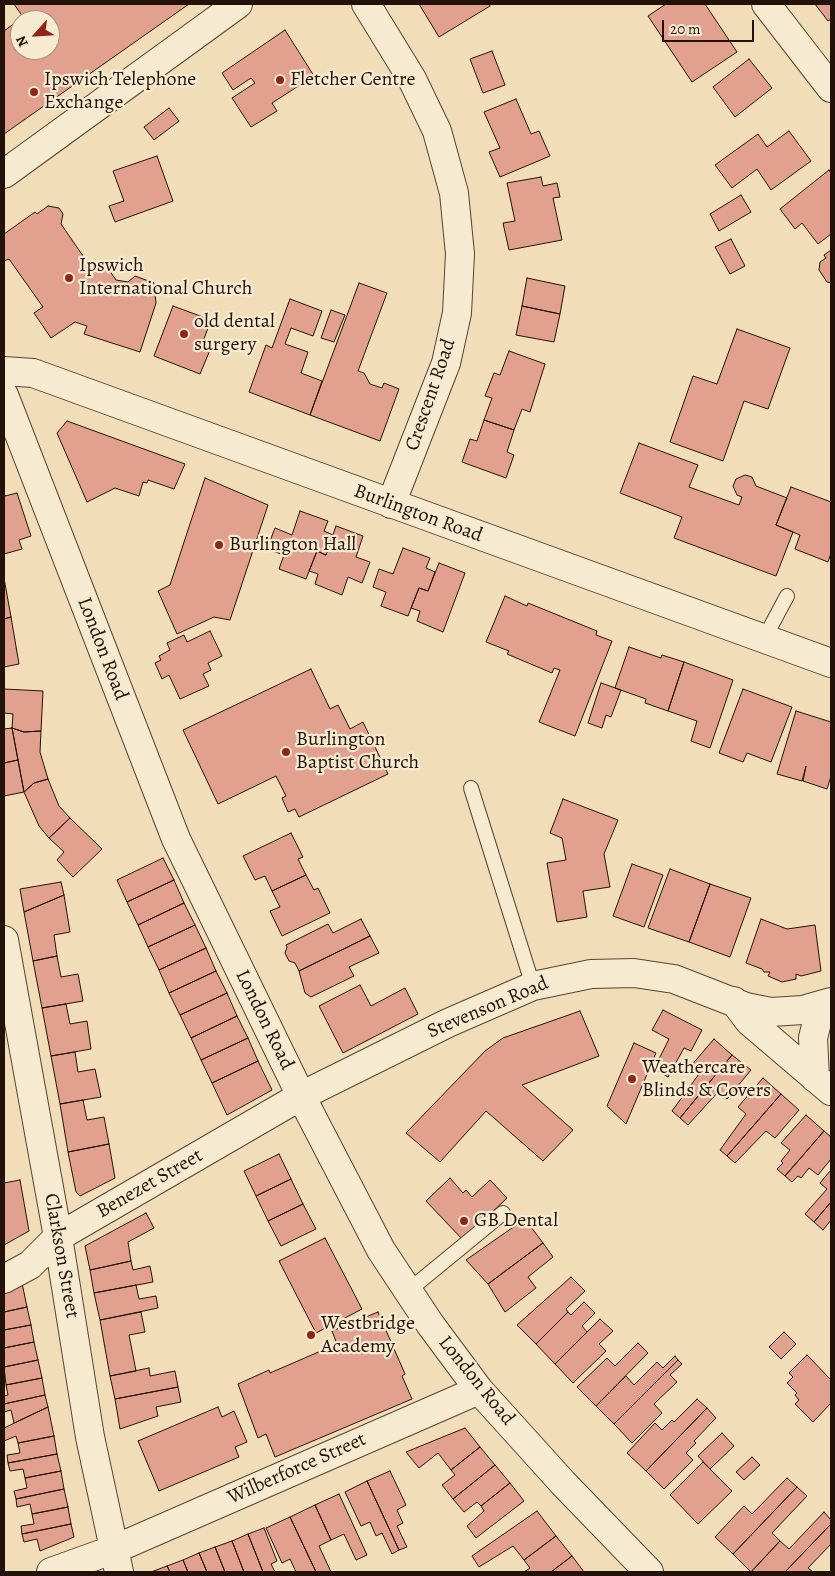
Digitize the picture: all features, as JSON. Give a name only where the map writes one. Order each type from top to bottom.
[{"type":"street","points":[[4,174],[238,4]]},
{"type":"street","name":"Crescent Road","points":[[366,4],[412,79],[436,131],[454,193],[460,254],[457,313],[446,363],[390,504]]},
{"type":"street","points":[[766,4],[831,88]]},
{"type":"street","name":"Burlington Road","points":[[4,371],[33,373],[831,663]]},
{"type":"street","name":"London Road","points":[[4,394],[176,839],[301,1096],[381,1250],[479,1390],[644,1571]]},
{"type":"street","name":"Clarkson Street","points":[[4,940],[12,1038],[44,1161],[90,1438],[117,1561]]},
{"type":"street","name":"Stevenson Road","points":[[301,1096],[448,1023],[533,986],[582,975],[634,973],[674,979],[770,1012],[788,1012],[826,1004]]},
{"type":"street","points":[[734,1001],[749,1021],[823,1085]]},
{"type":"street","points":[[823,1085],[814,1038],[826,1004]]},
{"type":"street","name":"Benezet Street","points":[[4,1279],[30,1264],[58,1237],[301,1096]]},
{"type":"street","name":"Wilberforce Street","points":[[51,1572],[117,1561],[479,1390]]},
{"type":"lane","points":[[764,638],[787,596]]},
{"type":"lane","points":[[471,788],[533,986]]},
{"type":"lane","points":[[408,1291],[503,1213]]},
{"type":"building","name":"Ipswich Telephone Exchange","points":[[14,4],[189,4],[4,134],[4,31],[10,27],[10,60],[60,60],[60,10],[18,10]]},
{"type":"building","points":[[419,4],[489,4],[490,6],[439,37]]},
{"type":"building","points":[[666,4],[705,4],[737,52],[692,82],[648,16]]},
{"type":"building","points":[[815,4],[831,4],[831,19],[828,21]]},
{"type":"building","name":"Fletcher Centre","points":[[285,30],[314,76],[272,103],[277,111],[251,127],[232,98],[255,83],[251,78],[233,90],[222,73]]},
{"type":"building","points":[[492,51],[505,85],[483,93],[470,59]]},
{"type":"building","points":[[749,59],[772,88],[735,117],[713,87]]},
{"type":"building","points":[[516,99],[531,134],[539,131],[550,156],[500,177],[489,152],[500,148],[484,112]]},
{"type":"building","points":[[169,108],[179,121],[154,140],[144,127]]},
{"type":"building","points":[[789,131],[811,161],[771,190],[757,169],[732,188],[715,165],[758,134],[767,147]]},
{"type":"building","points":[[157,156],[173,201],[115,222],[109,206],[124,201],[113,171]]},
{"type":"building","points":[[829,170],[831,173],[831,234],[818,244],[802,223],[795,229],[780,209]]},
{"type":"building","points":[[541,177],[543,186],[557,183],[560,197],[553,198],[562,240],[509,250],[503,223],[515,221],[507,183]]},
{"type":"building","points":[[741,195],[751,212],[719,231],[710,214]]},
{"type":"building","name":"Ipswich International Church","points":[[48,206],[59,208],[63,214],[61,224],[92,269],[103,261],[116,280],[128,282],[135,276],[154,283],[156,303],[140,352],[84,334],[87,326],[75,322],[51,338],[34,313],[43,307],[9,259],[4,261],[4,234],[35,212],[37,214]]},
{"type":"building","points":[[731,239],[745,266],[730,274],[715,247]]},
{"type":"building","points":[[831,250],[831,283],[827,282],[819,270],[820,262],[826,258],[824,255]]},
{"type":"building","points":[[527,278],[565,286],[560,314],[522,306]]},
{"type":"building","points":[[359,283],[387,293],[358,371],[364,373],[370,384],[382,388],[384,383],[399,389],[380,441],[310,415]]},
{"type":"building","points":[[290,299],[322,311],[313,336],[291,328],[285,344],[308,352],[301,373],[322,381],[310,415],[249,392],[266,345],[272,348]]},
{"type":"building","name":"old dental surgery","points":[[173,306],[211,320],[201,347],[210,350],[200,374],[154,356]]},
{"type":"building","points":[[522,306],[560,314],[554,342],[516,335]]},
{"type":"building","points":[[331,310],[345,315],[334,342],[321,338]]},
{"type":"building","points":[[737,329],[790,348],[768,409],[744,401],[723,461],[670,442],[693,376],[717,384]]},
{"type":"building","points":[[509,351],[545,364],[530,412],[522,409],[514,430],[484,420],[492,398],[485,396],[494,373],[500,375]]},
{"type":"building","points":[[484,420],[514,430],[507,452],[514,455],[506,478],[462,462],[470,439],[477,441]]},
{"type":"building","points":[[67,421],[185,464],[174,489],[148,480],[147,483],[143,482],[139,496],[115,488],[87,502],[57,433]]},
{"type":"building","points":[[639,443],[698,465],[689,487],[739,505],[742,497],[737,495],[733,486],[736,479],[745,475],[752,477],[756,486],[787,498],[776,525],[793,532],[776,576],[674,538],[682,517],[620,493]]},
{"type":"building","name":"Burlington Hall","points":[[205,478],[268,505],[230,620],[214,617],[177,634],[158,591],[170,585]]},
{"type":"building","points":[[791,487],[831,502],[831,553],[828,562],[795,549],[800,535],[776,525]]},
{"type":"building","points":[[4,493],[5,496],[17,493],[31,536],[19,540],[22,549],[4,554]]},
{"type":"building","points":[[300,511],[328,521],[324,531],[333,535],[326,555],[317,551],[306,579],[279,569],[284,555],[267,549],[275,528],[292,535]]},
{"type":"building","points":[[336,526],[363,536],[356,557],[370,562],[362,583],[348,577],[342,595],[315,584],[318,574],[309,571],[317,551],[326,555]]},
{"type":"building","points":[[403,548],[430,558],[426,568],[435,572],[428,591],[419,588],[408,616],[381,606],[386,592],[373,587],[379,569],[393,574]]},
{"type":"building","points":[[439,563],[465,573],[443,632],[417,621],[420,611],[411,608],[419,588],[428,591]]},
{"type":"building","points":[[4,578],[11,617],[4,619]]},
{"type":"building","points":[[505,596],[527,606],[528,603],[597,631],[596,635],[612,641],[575,736],[539,722],[560,670],[554,668],[552,673],[507,654],[509,651],[486,642]]},
{"type":"building","points":[[11,617],[19,664],[4,667],[4,619]]},
{"type":"building","points":[[210,631],[222,656],[208,663],[211,670],[203,674],[209,686],[180,699],[169,675],[162,679],[155,663],[161,660],[159,656],[170,650],[167,643],[184,635],[187,642]]},
{"type":"building","points":[[629,647],[661,658],[662,655],[684,662],[668,711],[645,703],[646,699],[615,688]]},
{"type":"building","points":[[684,662],[733,680],[710,748],[691,741],[697,721],[668,711]]},
{"type":"building","name":"Burlington Baptist Church","points":[[311,669],[330,709],[338,705],[350,729],[363,722],[388,774],[299,817],[295,809],[288,812],[282,798],[286,796],[276,776],[218,804],[183,730]]},
{"type":"building","points":[[601,683],[621,690],[611,717],[606,715],[602,728],[588,723]]},
{"type":"building","points":[[4,689],[43,691],[41,731],[24,732],[12,728],[13,714],[4,713]]},
{"type":"building","points":[[743,689],[792,707],[771,762],[747,753],[743,762],[719,753]]},
{"type":"building","points":[[796,711],[831,722],[831,776],[827,789],[803,781],[806,766],[802,781],[777,774]]},
{"type":"building","points":[[12,728],[18,760],[4,763],[4,729]]},
{"type":"building","points":[[12,728],[24,732],[41,731],[40,752],[48,779],[34,783],[24,792]]},
{"type":"building","points":[[18,760],[24,792],[4,796],[4,763]]},
{"type":"building","points":[[48,779],[59,806],[70,818],[49,838],[39,826],[24,792],[34,783]]},
{"type":"building","points":[[563,799],[618,820],[604,854],[610,887],[583,891],[587,917],[557,922],[547,863],[566,860],[562,838],[550,833]]},
{"type":"building","points":[[70,818],[102,849],[73,877],[57,860],[64,852],[49,838]]},
{"type":"building","points":[[291,833],[303,857],[298,859],[306,875],[272,891],[265,876],[255,880],[243,856]]},
{"type":"building","points":[[163,858],[174,880],[127,902],[117,880]]},
{"type":"building","points":[[632,864],[663,875],[644,927],[613,916]]},
{"type":"building","points":[[670,869],[710,884],[689,942],[648,928]]},
{"type":"building","points":[[306,875],[314,890],[318,888],[330,913],[282,936],[270,911],[280,907],[272,891]]},
{"type":"building","points":[[174,880],[184,903],[138,925],[127,902]]},
{"type":"building","points":[[61,882],[64,895],[24,912],[20,889]]},
{"type":"building","points":[[710,884],[751,898],[730,957],[689,942]]},
{"type":"building","points":[[64,895],[70,932],[54,935],[57,956],[33,961],[24,912]]},
{"type":"building","points":[[184,903],[195,925],[148,947],[138,925]]},
{"type":"building","points":[[361,919],[370,936],[299,971],[295,963],[289,961],[285,953],[286,945],[328,924],[333,933]]},
{"type":"building","points":[[761,919],[787,929],[815,925],[821,971],[801,976],[796,974],[796,979],[782,982],[768,976],[770,972],[764,972],[762,969],[746,963]]},
{"type":"building","points":[[195,925],[206,948],[159,970],[148,947]]},
{"type":"building","points":[[370,936],[379,953],[349,967],[354,976],[311,997],[305,993],[299,971]]},
{"type":"building","points":[[206,948],[216,971],[169,993],[159,970]]},
{"type":"building","points":[[57,956],[61,977],[78,974],[83,1001],[42,1008],[33,961]]},
{"type":"building","points":[[216,971],[227,993],[180,1015],[169,993]]},
{"type":"building","points":[[360,985],[371,1006],[405,988],[418,1014],[343,1053],[319,1006]]},
{"type":"building","points":[[227,993],[237,1016],[191,1038],[180,1015]]},
{"type":"building","points":[[66,1004],[70,1024],[87,1021],[91,1049],[51,1056],[42,1008]]},
{"type":"building","points":[[663,1010],[702,1030],[691,1051],[684,1048],[668,1077],[654,1069],[669,1039],[652,1030]]},
{"type":"building","points":[[580,1011],[599,1056],[522,1085],[573,1130],[543,1161],[486,1111],[440,1162],[406,1133],[485,1051],[503,1038]]},
{"type":"building","points":[[237,1016],[248,1038],[201,1060],[191,1038]]},
{"type":"building","points":[[248,1038],[258,1061],[212,1083],[201,1060]]},
{"type":"building","points":[[714,1039],[732,1055],[680,1118],[672,1111],[699,1074],[690,1067]]},
{"type":"building","name":"Weathercare Blinds & Covers","points":[[634,1043],[656,1053],[626,1124],[607,1106]]},
{"type":"building","points":[[75,1052],[78,1072],[95,1069],[101,1097],[60,1104],[51,1056]]},
{"type":"building","points":[[732,1055],[751,1070],[727,1099],[719,1091],[688,1125],[680,1118]]},
{"type":"building","points":[[258,1061],[272,1090],[227,1115],[212,1083]]},
{"type":"building","points":[[763,1078],[781,1094],[727,1156],[720,1150],[746,1114],[738,1107]]},
{"type":"building","points":[[781,1094],[799,1110],[775,1138],[766,1131],[735,1163],[727,1156]]},
{"type":"building","points":[[83,1100],[87,1120],[104,1117],[109,1144],[68,1152],[60,1104]]},
{"type":"building","points":[[806,1115],[824,1131],[785,1176],[777,1169],[783,1163],[781,1161],[790,1150],[781,1143]]},
{"type":"building","points":[[824,1131],[831,1137],[831,1159],[818,1175],[809,1168],[801,1178],[798,1176],[792,1182],[785,1176]]},
{"type":"building","points":[[109,1144],[115,1178],[80,1196],[76,1192],[68,1152]]},
{"type":"building","points":[[279,1154],[291,1179],[256,1196],[244,1171]]},
{"type":"building","points":[[831,1170],[831,1202],[814,1222],[805,1214],[827,1189],[820,1183]]},
{"type":"building","name":"GB Dental","points":[[450,1178],[463,1193],[466,1190],[472,1197],[490,1180],[507,1198],[463,1240],[426,1201]]},
{"type":"building","points":[[291,1179],[303,1204],[268,1221],[256,1196]]},
{"type":"building","points":[[20,1180],[29,1231],[4,1245],[4,1183]]},
{"type":"building","points":[[831,1202],[831,1220],[823,1230],[814,1222]]},
{"type":"building","points":[[303,1204],[316,1229],[281,1246],[268,1221]]},
{"type":"building","points":[[146,1213],[154,1228],[128,1242],[131,1261],[90,1270],[85,1246]]},
{"type":"building","points":[[525,1219],[543,1243],[488,1284],[466,1260]]},
{"type":"building","points":[[325,1238],[362,1309],[316,1333],[279,1261]]},
{"type":"building","points":[[543,1243],[553,1257],[528,1277],[536,1288],[505,1312],[488,1284]]},
{"type":"building","points":[[131,1261],[133,1270],[150,1266],[153,1282],[94,1293],[90,1270]]},
{"type":"building","points":[[571,1277],[585,1291],[566,1309],[568,1312],[536,1344],[517,1325]]},
{"type":"building","points":[[22,1283],[27,1307],[4,1312],[4,1294]]},
{"type":"building","points":[[136,1285],[139,1299],[156,1296],[158,1308],[100,1320],[94,1293]]},
{"type":"building","points":[[584,1302],[595,1313],[582,1326],[587,1332],[555,1364],[536,1344],[568,1312],[571,1315]]},
{"type":"building","points":[[27,1307],[31,1325],[4,1330],[4,1312]]},
{"type":"building","points":[[141,1312],[145,1332],[129,1335],[136,1371],[110,1376],[100,1320]]},
{"type":"building","points":[[378,1312],[405,1374],[402,1376],[412,1399],[275,1457],[266,1434],[258,1438],[238,1384],[269,1370],[270,1373],[337,1344],[332,1331]]},
{"type":"building","points":[[600,1319],[613,1331],[599,1344],[606,1351],[573,1383],[555,1364]]},
{"type":"building","points":[[31,1325],[34,1342],[4,1348],[4,1330]]},
{"type":"building","points":[[784,1332],[796,1344],[781,1359],[769,1347]]},
{"type":"building","points":[[34,1342],[38,1360],[4,1367],[4,1348]]},
{"type":"building","points":[[638,1343],[648,1353],[596,1406],[577,1387],[607,1358],[615,1366]]},
{"type":"building","points":[[807,1355],[831,1380],[831,1403],[813,1422],[795,1404],[799,1400],[795,1395],[797,1393],[787,1383],[793,1377],[789,1373]]},
{"type":"building","points":[[675,1356],[678,1360],[614,1424],[596,1406],[626,1376],[634,1385],[657,1362],[663,1368]]},
{"type":"building","points":[[38,1360],[42,1378],[6,1385],[4,1367]]},
{"type":"building","points":[[678,1360],[682,1364],[670,1375],[677,1382],[654,1404],[662,1413],[632,1443],[614,1424]]},
{"type":"building","points":[[149,1368],[150,1376],[175,1371],[178,1387],[115,1399],[110,1376]]},
{"type":"building","points":[[42,1378],[45,1395],[4,1404],[4,1396],[8,1395],[6,1385]]},
{"type":"building","points":[[178,1387],[181,1402],[156,1407],[158,1416],[120,1429],[115,1399]]},
{"type":"building","points":[[45,1395],[48,1407],[14,1423],[11,1410],[4,1412],[4,1404]]},
{"type":"building","points":[[697,1399],[707,1408],[646,1471],[627,1453],[655,1423],[662,1430],[672,1420],[674,1422]]},
{"type":"building","points":[[48,1407],[54,1436],[18,1443],[16,1436],[4,1441],[4,1428]]},
{"type":"building","points":[[218,1407],[222,1417],[234,1411],[247,1442],[235,1447],[239,1457],[159,1491],[138,1441]]},
{"type":"building","points":[[707,1408],[716,1418],[694,1441],[696,1443],[686,1453],[693,1460],[664,1489],[646,1471]]},
{"type":"building","points":[[465,1428],[480,1447],[451,1470],[438,1453],[419,1468],[406,1452]]},
{"type":"building","points":[[722,1433],[734,1446],[710,1469],[698,1456]]},
{"type":"building","points":[[54,1436],[57,1454],[8,1463],[7,1455],[20,1453],[18,1443]]},
{"type":"building","points":[[480,1447],[495,1465],[453,1499],[442,1485],[455,1475],[451,1470]]},
{"type":"building","points":[[57,1454],[61,1471],[25,1478],[23,1469],[10,1471],[8,1463]]},
{"type":"building","points":[[752,1457],[760,1465],[744,1480],[736,1472]]},
{"type":"building","points":[[703,1462],[732,1491],[698,1524],[670,1495]]},
{"type":"building","points":[[495,1465],[510,1483],[481,1506],[477,1502],[464,1512],[453,1499]]},
{"type":"building","points":[[61,1471],[64,1489],[16,1499],[14,1491],[27,1488],[25,1478]]},
{"type":"building","points":[[390,1471],[406,1505],[397,1510],[403,1523],[397,1526],[407,1547],[399,1550],[367,1481]]},
{"type":"building","points":[[787,1478],[797,1487],[733,1554],[715,1537],[744,1506],[752,1514]]},
{"type":"building","points":[[367,1481],[399,1550],[392,1554],[382,1533],[376,1536],[370,1522],[361,1526],[345,1492]]},
{"type":"building","points":[[510,1483],[524,1501],[476,1538],[467,1526],[484,1511],[481,1506]]},
{"type":"building","points":[[797,1487],[807,1496],[772,1533],[780,1541],[751,1572],[733,1554]]},
{"type":"building","points":[[64,1489],[68,1507],[32,1514],[30,1504],[17,1507],[16,1499]]},
{"type":"building","points":[[339,1494],[367,1555],[356,1560],[344,1534],[331,1540],[315,1505]]},
{"type":"building","points":[[315,1505],[331,1540],[319,1546],[331,1572],[316,1572],[290,1517]]},
{"type":"building","points":[[68,1507],[71,1524],[22,1534],[21,1526],[34,1524],[32,1514]]},
{"type":"building","points":[[537,1511],[556,1536],[524,1560],[513,1546],[479,1567],[472,1556]]},
{"type":"building","points":[[824,1512],[831,1520],[831,1524],[785,1572],[751,1572],[780,1541],[789,1549]]},
{"type":"building","points":[[290,1517],[316,1572],[296,1572],[290,1559],[282,1563],[266,1528]]},
{"type":"building","points":[[71,1524],[74,1537],[40,1551],[37,1539],[24,1542],[22,1534]]},
{"type":"building","points":[[831,1524],[831,1544],[808,1568],[813,1572],[785,1572]]},
{"type":"building","points":[[264,1528],[277,1561],[271,1564],[275,1572],[263,1572],[248,1534]]},
{"type":"building","points":[[248,1534],[263,1572],[244,1572],[232,1541]]},
{"type":"building","points":[[556,1536],[572,1556],[551,1572],[524,1572],[530,1568],[524,1560]]},
{"type":"building","points":[[232,1541],[244,1572],[225,1572],[215,1547]]},
{"type":"building","points":[[215,1547],[225,1572],[207,1572],[199,1553]]},
{"type":"building","points":[[199,1553],[207,1572],[188,1572],[183,1560]]},
{"type":"building","points":[[572,1556],[584,1572],[551,1572]]},
{"type":"building","points":[[183,1560],[188,1572],[170,1572],[167,1566]]},
{"type":"building","points":[[167,1566],[170,1572],[151,1572]]},
{"type":"place","name":"Fletcher Centre","points":[[280,80]]},
{"type":"place","name":"Ipswich Telephone Exchange","points":[[34,92]]},
{"type":"place","name":"Ipswich International Church","points":[[69,278]]},
{"type":"place","name":"old dental surgery","points":[[184,334]]},
{"type":"place","name":"Burlington Hall","points":[[219,545]]},
{"type":"place","name":"Burlington Baptist Church","points":[[286,752]]},
{"type":"place","name":"Weathercare Blinds & Covers","points":[[632,1079]]},
{"type":"place","name":"GB Dental","points":[[464,1221]]},
{"type":"place","name":"Westbridge Academy","points":[[311,1335]]}]
